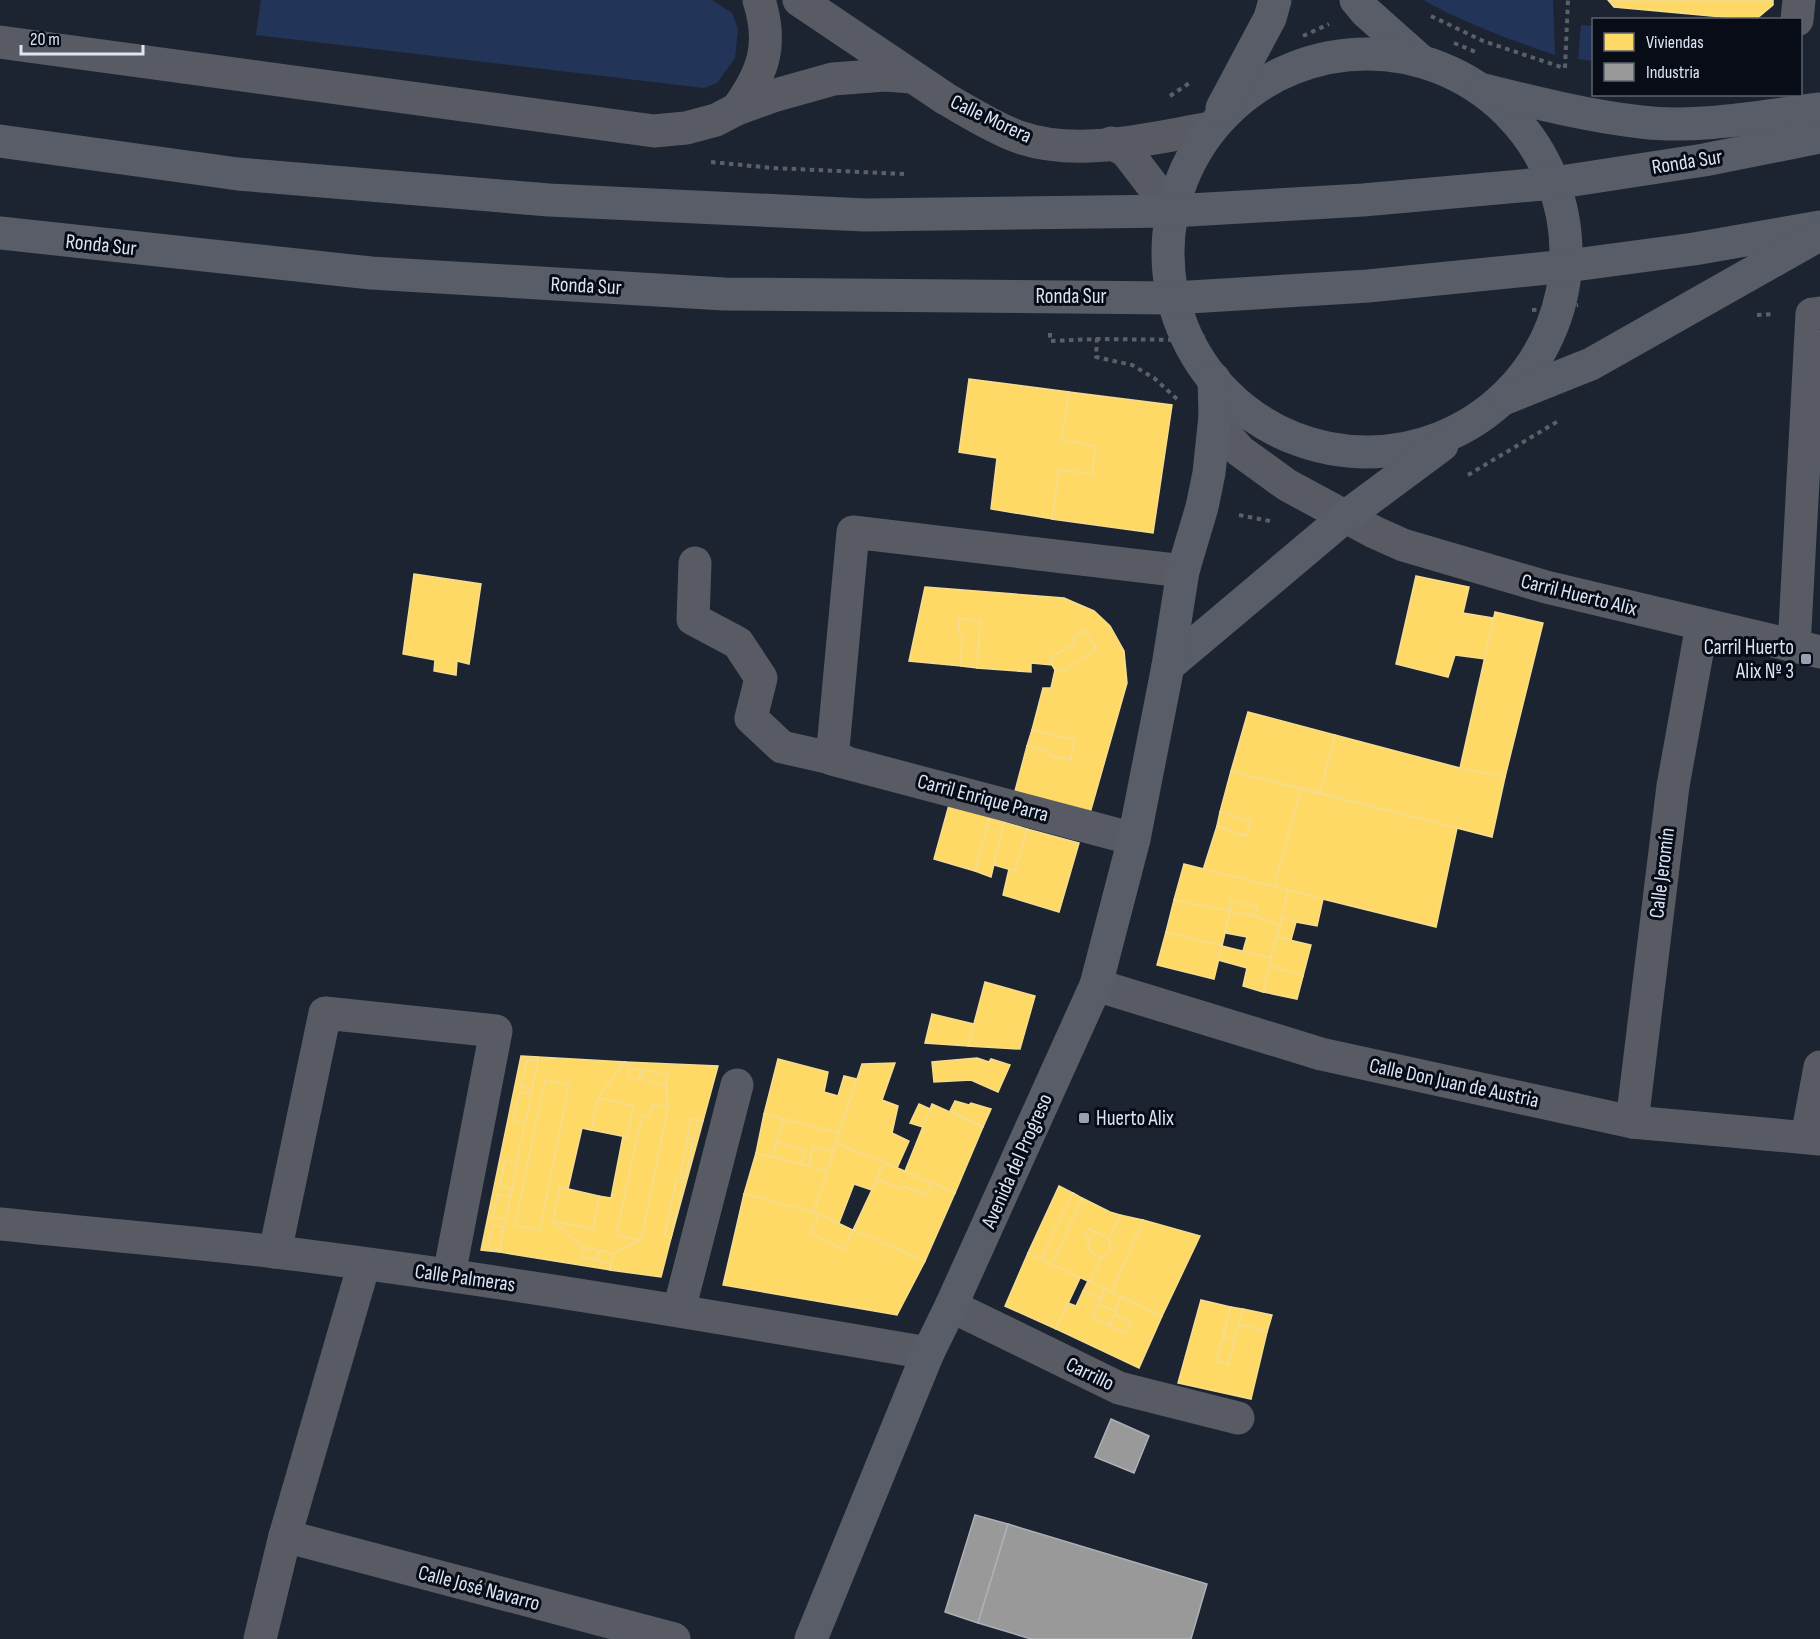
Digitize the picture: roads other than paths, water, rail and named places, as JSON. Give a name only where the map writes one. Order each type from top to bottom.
[{"type":"main road","points":[[1275,0],[1270,18],[1211,128],[1187,167],[1172,211],[1168,254],[1173,298],[1188,340],[1214,379],[1229,396],[1258,418],[1292,436],[1327,447],[1364,452],[1402,448],[1438,439],[1472,423]]},
{"type":"main road","points":[[1361,6],[1420,60]]},
{"type":"main road","points":[[1211,128],[1244,95],[1283,72],[1327,57],[1374,53],[1420,60],[1452,73],[1483,90],[1560,109],[1643,123],[1701,123],[1820,110]]},
{"type":"main road","points":[[1168,666],[1345,517],[1504,398],[1538,358],[1559,309],[1567,266],[1565,224],[1554,183],[1526,131],[1483,90]]},
{"type":"main road","name":"Ronda Sur","points":[[0,141],[238,174],[549,200],[865,215],[1172,211],[1363,200],[1554,183],[1704,160],[1820,137]]},
{"type":"main road","name":"Ronda Sur","points":[[0,233],[371,273],[724,294],[1173,298],[1368,286],[1567,266],[1694,249],[1820,227]]},
{"type":"main road","points":[[1504,398],[1591,364],[1820,235]]},
{"type":"main road","name":"Avenida del Progreso","points":[[811,1639],[928,1353],[1096,985],[1134,839],[1168,666],[1183,571],[1202,507],[1209,473],[1215,416],[1214,379]]},
{"type":"street","points":[[737,109],[750,92],[759,74],[764,56],[766,31],[759,0]]},
{"type":"street","name":"Calle Morera","points":[[800,0],[969,113],[1019,137],[1050,144],[1096,146],[1211,128]]},
{"type":"street","points":[[1797,18],[1799,0]]},
{"type":"street","points":[[1802,34],[1820,33]]},
{"type":"street","points":[[0,42],[654,131],[686,129],[716,120],[737,109],[776,95],[833,79],[885,75],[912,77]]},
{"type":"street","points":[[1111,143],[1126,151],[1172,211]]},
{"type":"street","points":[[1807,650],[1816,313]]},
{"type":"street","name":"Carril Huerto Alix","points":[[1215,416],[1224,434],[1256,464],[1287,485],[1345,517],[1403,545],[1546,587],[1807,650]]},
{"type":"street","points":[[838,760],[853,532],[1183,571]]},
{"type":"street","name":"Carril Enrique Parra","points":[[695,563],[693,619],[738,643],[761,678],[751,718],[782,747],[1134,839]]},
{"type":"street","name":"Calle Jeromín","points":[[1632,1122],[1672,786],[1702,625]]},
{"type":"street","name":"Calle Don Juan de Austria","points":[[1096,985],[1321,1054],[1632,1122],[1813,1138]]},
{"type":"street","points":[[275,1252],[325,1013],[496,1031],[449,1275]]},
{"type":"street","points":[[1813,1138],[1820,1066]]},
{"type":"street","points":[[680,1310],[737,1085]]},
{"type":"street","name":"Calle Palmeras","points":[[1,1232],[275,1252],[449,1275],[680,1310],[928,1353]]},
{"type":"street","points":[[260,1639],[285,1536],[364,1264]]},
{"type":"street","name":"Carrillo","points":[[951,1306],[1119,1388],[1238,1418]]},
{"type":"street","name":"Calle José Navarro","points":[[285,1536],[674,1639]]},
{"type":"place","name":"Carril Huerto Alix Nº 3","points":[[1806,659]]},
{"type":"place","name":"Huerto Alix","points":[[1084,1118]]}]
